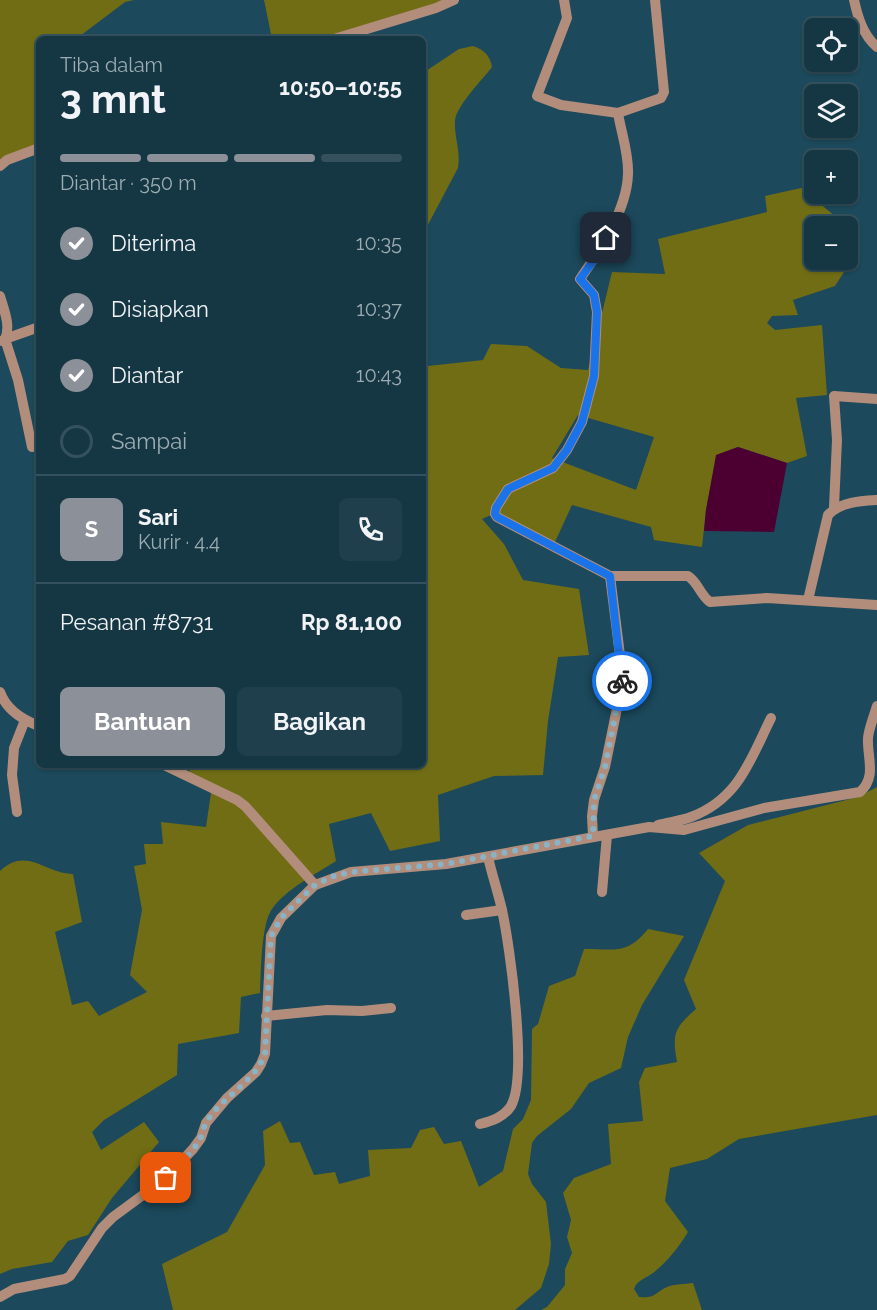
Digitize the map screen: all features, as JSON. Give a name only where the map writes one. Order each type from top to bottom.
[{"type":"street","points":[[344,36],[436,8],[454,0]]},
{"type":"street","points":[[564,0],[567,18],[537,96],[561,105],[618,113],[662,98],[664,92],[655,0]]},
{"type":"street","points":[[854,0],[859,22],[870,41],[877,47]]},
{"type":"street","points":[[618,113],[628,172],[626,191],[622,205],[599,253],[580,279],[594,295],[597,312],[594,376],[582,422],[567,450],[553,468],[508,489],[496,508],[495,514],[610,576],[688,576],[694,580],[704,598],[710,602],[767,598],[877,605]]},
{"type":"street","points":[[0,166],[7,160],[36,149]]},
{"type":"street","points":[[0,297],[8,327],[3,341],[18,380],[32,447]]},
{"type":"street","points":[[3,341],[36,328]]},
{"type":"street","points":[[807,600],[828,515],[834,507],[837,440],[834,396],[877,399]]},
{"type":"street","points":[[834,507],[877,500]]},
{"type":"street","points":[[593,836],[594,800],[605,767],[623,679],[610,576]]},
{"type":"street","points":[[0,692],[5,704],[25,720],[36,725]]},
{"type":"street","points":[[649,826],[684,830],[764,808],[860,792],[871,777],[872,766],[868,738],[877,706]]},
{"type":"street","points":[[0,1297],[14,1289],[70,1276],[112,1217],[166,1178],[201,1138],[206,1123],[227,1098],[256,1072],[265,1054],[271,936],[281,918],[315,885],[334,876],[351,872],[446,864],[691,818],[723,798],[740,782],[771,718]]},
{"type":"street","points":[[17,812],[12,775],[14,748],[25,720]]},
{"type":"street","points":[[170,768],[245,806],[315,885]]},
{"type":"street","points":[[602,892],[607,835]]},
{"type":"street","points":[[480,1124],[494,1120],[511,1106],[516,1094],[518,1078],[518,1045],[512,975],[502,910],[488,857]]},
{"type":"street","points":[[466,915],[502,910]]},
{"type":"street","points":[[266,1016],[327,1010],[362,1011],[391,1008]]},
{"type":"shaded area","points":[[0,0],[134,0],[125,2],[80,36],[36,36],[36,150],[0,168]]},
{"type":"shaded area","points":[[264,0],[455,0],[349,36],[271,36]]},
{"type":"shaded area","points":[[473,46],[480,49],[490,59],[492,67],[465,100],[457,115],[455,127],[459,156],[458,168],[426,228],[426,71],[459,49]]},
{"type":"shaded area","points":[[801,188],[804,190],[804,204],[820,204],[835,216],[804,216],[804,270],[845,270],[835,286],[793,300],[798,315],[772,316],[767,323],[775,330],[822,325],[827,395],[796,398],[807,456],[787,463],[738,447],[717,455],[706,510],[702,547],[654,540],[651,527],[572,505],[555,542],[493,514],[482,519],[504,544],[523,580],[579,589],[589,655],[558,657],[548,721],[543,775],[494,776],[438,795],[440,841],[390,851],[371,813],[329,824],[336,861],[293,888],[278,902],[268,916],[261,962],[260,993],[241,997],[239,1033],[178,1044],[177,1075],[104,1120],[92,1132],[101,1150],[144,1122],[159,1142],[112,1198],[88,1235],[68,1241],[52,1262],[12,1269],[0,1274],[0,871],[10,864],[28,861],[63,873],[73,874],[82,922],[55,932],[72,1005],[88,1001],[99,1016],[147,992],[130,975],[142,910],[134,866],[146,864],[144,844],[163,844],[161,822],[206,827],[212,786],[190,773],[189,768],[426,768],[426,359],[428,366],[483,360],[491,344],[527,346],[561,368],[588,370],[612,272],[665,274],[658,239],[767,212],[765,196]],"holes":[[[578,415],[654,437],[636,490],[552,458]]]},
{"type":"shaded area","points":[[738,447],[787,463],[774,532],[704,531],[716,455]]},
{"type":"shaded area","points":[[877,787],[877,1115],[739,1139],[707,1159],[670,1168],[665,1201],[688,1232],[668,1259],[639,1282],[634,1289],[639,1297],[649,1297],[670,1286],[693,1283],[702,1310],[541,1310],[547,1307],[565,1285],[565,1269],[572,1253],[567,1237],[571,1220],[563,1193],[574,1178],[611,1164],[608,1124],[643,1121],[639,1082],[645,1068],[677,1062],[676,1032],[683,1021],[696,1009],[684,980],[725,881],[699,853],[748,825],[858,797]]},
{"type":"shaded area","points":[[648,929],[684,936],[642,1005],[628,1037],[621,1068],[589,1083],[571,1109],[537,1136],[532,1143],[528,1174],[532,1184],[546,1202],[551,1244],[549,1264],[541,1288],[515,1310],[173,1310],[162,1264],[227,1232],[265,1165],[263,1131],[280,1121],[290,1143],[300,1142],[314,1175],[335,1172],[339,1184],[370,1176],[368,1150],[411,1148],[420,1130],[434,1127],[444,1144],[461,1141],[479,1187],[503,1171],[513,1129],[523,1119],[531,1100],[532,1029],[538,1024],[549,986],[575,976],[584,949],[612,950],[627,947]]},
{"type":"way so far","points":[[166,1178],[193,1149],[201,1138],[206,1123],[261,1064],[265,1054],[271,936],[281,918],[315,885],[334,876],[351,872],[446,864],[593,836],[594,800],[605,767],[622,681]]},
{"type":"route","points":[[606,238],[599,253],[580,279],[594,295],[597,312],[594,376],[582,422],[567,450],[553,468],[508,489],[496,508],[495,514],[610,576],[622,681]]}]
